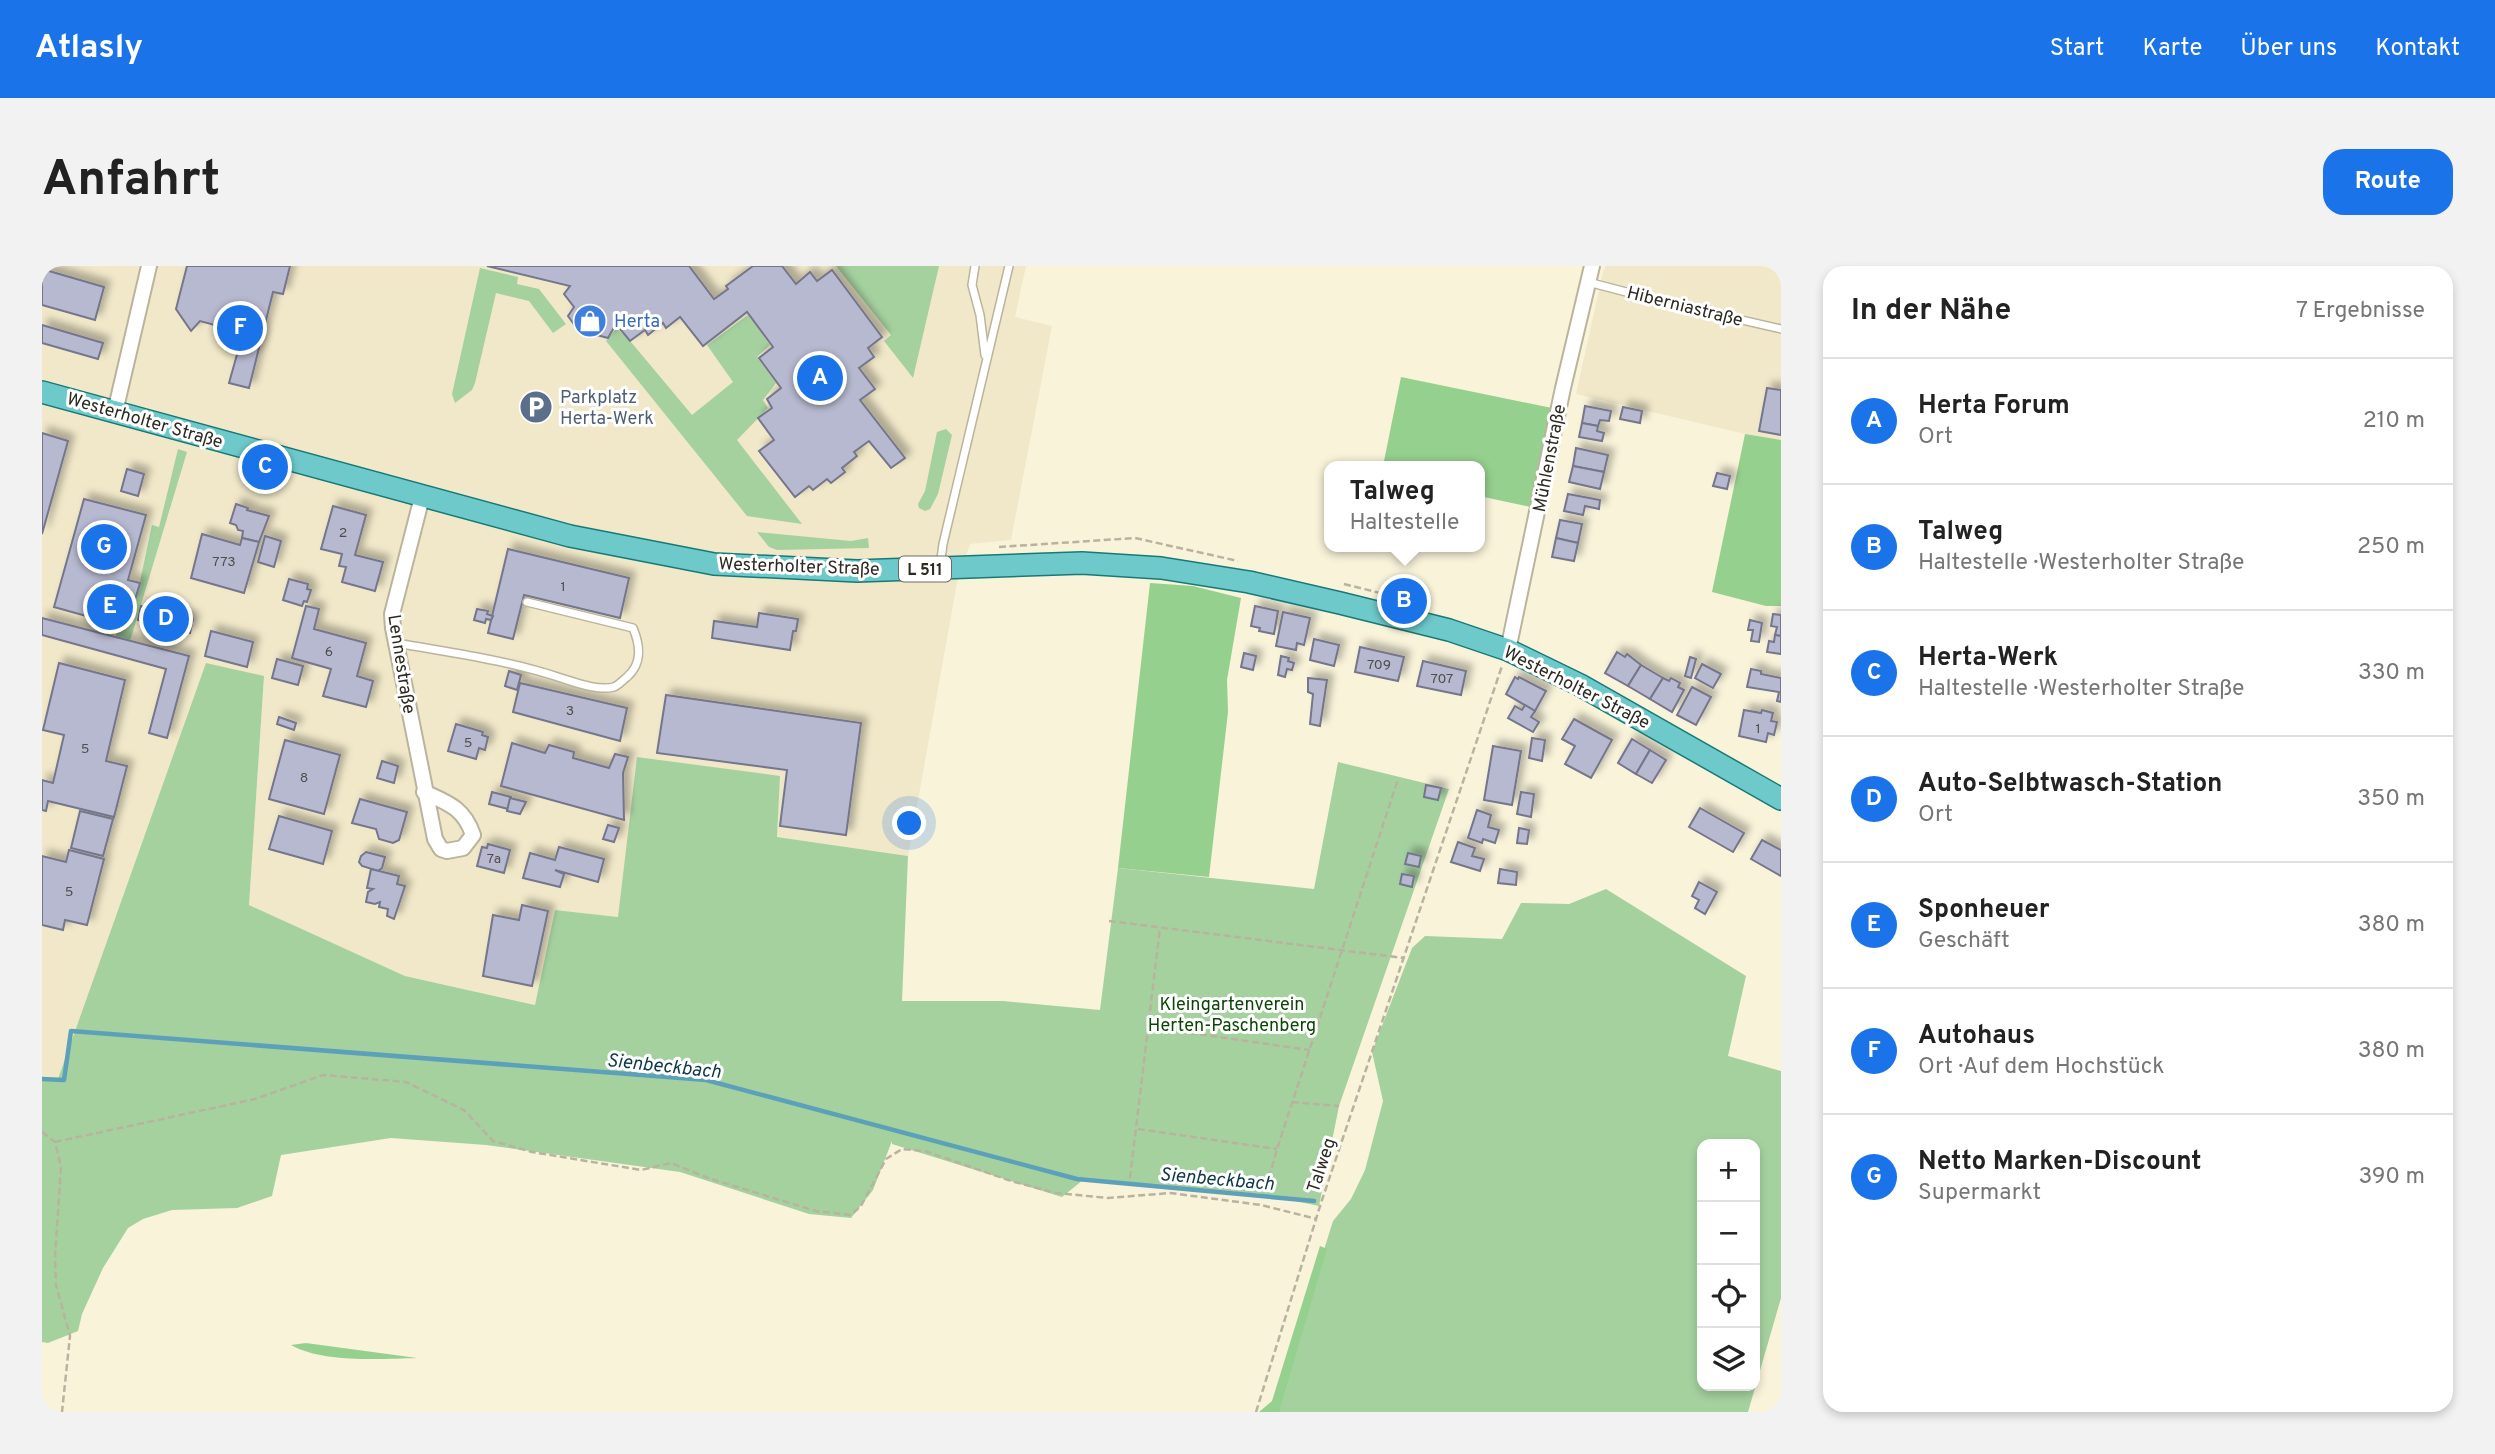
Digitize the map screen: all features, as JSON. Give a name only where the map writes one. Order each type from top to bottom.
[{"type":"main road","name":"Westerholter Straße","points":[[42,392],[570,536],[713,564],[808,570],[1082,563],[1161,568],[1249,582],[1340,603],[1449,630],[1508,650],[1580,685],[1781,799]]},
{"type":"street","points":[[115,412],[149,266]]},
{"type":"street","name":"Mühlenstraße","points":[[1508,650],[1563,388],[1592,266]]},
{"type":"street","name":"Lennestraße","points":[[422,497],[392,614],[425,792]]},
{"type":"lane","points":[[975,266],[972,285],[980,315],[985,362]]},
{"type":"lane","points":[[940,568],[943,544],[1009,266]]},
{"type":"lane","name":"Hiberniastraße","points":[[1588,282],[1781,329]]},
{"type":"lane","points":[[396,643],[523,665],[600,688],[616,686],[632,673],[638,661],[639,642],[633,628],[527,602]]},
{"type":"path","name":"Talweg","points":[[1256,1412],[1317,1219],[1508,650]]},
{"type":"path","points":[[1266,1188],[1398,779]]},
{"type":"path","points":[[1110,921],[1404,958]]},
{"type":"path","points":[[1130,1178],[1160,927]]},
{"type":"path","points":[[1148,1027],[1310,1050]]},
{"type":"path","points":[[55,1142],[255,1099],[323,1075],[406,1082],[464,1110],[493,1141],[532,1152],[640,1170],[671,1163],[708,1178],[816,1211],[851,1215],[861,1206],[886,1159],[902,1149],[925,1152],[1056,1194],[1108,1198],[1170,1193],[1261,1205],[1317,1219]]},
{"type":"path","points":[[1292,1102],[1339,1106]]},
{"type":"path","points":[[1136,1129],[1277,1149]]},
{"type":"path","points":[[42,1132],[55,1142],[61,1167],[56,1285],[70,1336],[62,1412]]},
{"type":"shaded area","points":[[42,266],[1026,266],[1015,317],[1052,326],[1011,540],[970,544],[957,583],[908,856],[777,837],[779,776],[618,917],[555,910],[536,1005],[405,976],[249,905],[264,676],[58,1080],[42,1077]]},
{"type":"shaded area","points":[[1606,266],[1781,266],[1781,440],[1576,394]]},
{"type":"green space","points":[[836,266],[939,266],[913,378],[884,341],[891,335]]},
{"type":"green space","points":[[480,268],[518,277],[517,284],[539,289],[566,324],[553,333],[529,301],[496,293],[475,383],[472,390],[455,403],[452,394]]},
{"type":"green space","points":[[748,315],[770,345],[757,357],[776,383],[763,400],[768,408],[737,440],[802,524],[747,516],[606,341],[617,328],[692,415],[733,382],[707,345]]},
{"type":"green space","points":[[1401,377],[1552,408],[1531,507],[1485,497],[1485,461],[1384,461]]},
{"type":"green space","points":[[946,429],[952,435],[938,494],[930,509],[925,511],[919,508],[918,504],[925,491],[937,432]]},
{"type":"green space","points":[[1745,434],[1781,440],[1781,606],[1766,606],[1712,592]]},
{"type":"green space","points":[[178,449],[187,452],[130,641],[116,636],[125,603],[135,605],[152,525],[159,527]]},
{"type":"green space","points":[[757,532],[851,541],[868,538],[869,548],[777,550],[769,547]]},
{"type":"green space","points":[[1150,583],[1193,586],[1241,598],[1227,680],[1228,712],[1209,877],[1118,868]]},
{"type":"green space","name":"Kleingartenverein Herten-Paschenberg","points":[[206,663],[264,676],[249,905],[405,976],[535,1005],[555,910],[618,917],[637,757],[780,776],[777,837],[908,856],[902,1001],[1003,1001],[1100,1010],[1118,868],[1314,889],[1338,762],[1449,789],[1339,1106],[1319,1206],[1262,1194],[1083,1180],[1062,1197],[892,1144],[892,1141],[873,1190],[851,1218],[809,1214],[680,1172],[486,1145],[391,1138],[281,1155],[272,1196],[237,1208],[172,1210],[143,1219],[128,1228],[103,1268],[82,1314],[78,1331],[48,1343],[42,1342],[42,1077],[58,1079]]},
{"type":"green space","points":[[1606,889],[1746,976],[1728,1056],[1781,1071],[1781,1298],[1760,1371],[1760,1139],[1697,1139],[1697,1391],[1754,1391],[1748,1412],[1273,1412],[1333,1221],[1351,1199],[1365,1170],[1383,1101],[1372,1052],[1412,948],[1425,936],[1502,939],[1521,903],[1569,904]]},
{"type":"green space","points":[[1320,1246],[1327,1249],[1279,1412],[1259,1412],[1272,1401]]},
{"type":"green space","points":[[306,1343],[417,1358],[335,1357],[304,1351],[291,1345]]},
{"type":"building","points":[[187,266],[290,266],[283,294],[273,292],[249,388],[229,383],[238,351],[228,333],[220,337],[215,325],[200,321],[191,331],[176,309]]},
{"type":"building","points":[[487,266],[689,266],[714,299],[728,289],[726,286],[753,266],[782,266],[796,284],[810,272],[817,281],[832,270],[882,337],[868,348],[874,357],[859,368],[875,389],[860,400],[905,458],[891,468],[869,441],[854,452],[857,456],[842,468],[845,472],[831,483],[827,479],[813,490],[809,486],[795,497],[759,451],[774,440],[758,418],[772,408],[767,399],[781,388],[759,358],[773,347],[747,312],[703,346],[680,317],[666,328],[663,323],[648,335],[645,330],[630,341],[616,324],[608,338],[578,330],[568,316],[574,307],[564,294],[570,286]]},
{"type":"building","points":[[42,269],[104,287],[95,320],[42,305]]},
{"type":"building","points":[[42,325],[103,343],[98,359],[42,343]]},
{"type":"building","points":[[1767,388],[1781,390],[1781,435],[1759,431]]},
{"type":"building","points":[[1585,406],[1611,411],[1609,421],[1600,420],[1598,426],[1582,423]]},
{"type":"building","points":[[1623,407],[1642,411],[1640,423],[1620,419]]},
{"type":"building","points":[[1582,423],[1598,426],[1597,431],[1604,433],[1602,441],[1579,437]]},
{"type":"building","points":[[42,433],[68,441],[42,534]]},
{"type":"building","points":[[1576,448],[1608,455],[1604,472],[1573,466]]},
{"type":"building","points":[[1573,466],[1604,472],[1600,489],[1569,482]]},
{"type":"building","points":[[127,469],[144,474],[138,496],[121,491]]},
{"type":"building","points":[[1717,473],[1730,476],[1727,489],[1713,486]]},
{"type":"building","points":[[1568,494],[1600,500],[1599,509],[1585,506],[1583,515],[1564,511]]},
{"type":"building","points":[[84,499],[146,515],[128,580],[140,583],[134,603],[123,601],[115,624],[54,607]]},
{"type":"building","points":[[236,504],[269,516],[259,542],[242,538],[243,531],[230,523]]},
{"type":"building","points":[[333,506],[366,515],[355,555],[383,562],[375,591],[342,582],[346,567],[339,566],[342,554],[321,549]]},
{"type":"building","points":[[1560,520],[1582,524],[1578,543],[1556,538]]},
{"type":"building","points":[[202,534],[240,545],[242,538],[259,542],[244,593],[191,578]]},
{"type":"building","points":[[265,536],[281,541],[274,567],[258,562]]},
{"type":"building","points":[[1556,538],[1578,543],[1574,561],[1552,557]]},
{"type":"building","points":[[508,549],[629,578],[620,618],[524,595],[513,639],[488,633]]},
{"type":"building","points":[[289,579],[308,584],[307,589],[311,590],[307,602],[304,601],[302,606],[283,600]]},
{"type":"building","points":[[141,606],[193,619],[190,633],[138,620]]},
{"type":"building","points":[[306,606],[319,609],[314,629],[366,643],[357,676],[373,681],[366,707],[323,696],[331,669],[292,658]]},
{"type":"building","points":[[1255,606],[1278,611],[1274,634],[1251,626]]},
{"type":"building","points":[[477,609],[488,611],[487,614],[493,616],[491,620],[486,619],[485,623],[474,620]]},
{"type":"building","points":[[1283,612],[1310,618],[1304,645],[1297,643],[1296,650],[1276,646]]},
{"type":"building","points":[[759,613],[798,619],[790,650],[712,638],[714,621],[757,627]]},
{"type":"building","points":[[1773,614],[1781,615],[1781,636],[1775,635],[1777,627],[1771,626]]},
{"type":"building","points":[[42,618],[189,656],[167,738],[149,733],[166,669],[42,635]]},
{"type":"building","points":[[1750,620],[1762,623],[1759,642],[1751,641],[1753,630],[1748,630]]},
{"type":"building","points":[[211,631],[253,642],[247,667],[205,656]]},
{"type":"building","points":[[1775,635],[1781,636],[1781,654],[1767,652],[1769,641],[1774,642]]},
{"type":"building","points":[[1314,639],[1339,645],[1334,666],[1310,660]]},
{"type":"building","points":[[1360,647],[1404,657],[1398,681],[1355,672]]},
{"type":"building","points":[[1617,652],[1625,657],[1627,654],[1641,665],[1628,686],[1605,673]]},
{"type":"building","points":[[1244,653],[1256,656],[1253,670],[1241,667]]},
{"type":"building","points":[[1281,656],[1294,663],[1292,670],[1287,669],[1285,677],[1278,675]]},
{"type":"building","points":[[1690,657],[1696,659],[1691,678],[1685,676]]},
{"type":"building","points":[[277,659],[303,666],[298,685],[272,678]]},
{"type":"building","points":[[1423,661],[1466,671],[1461,695],[1417,686]]},
{"type":"building","points":[[59,663],[125,680],[106,761],[127,766],[114,817],[48,801],[46,811],[42,810],[42,780],[53,783],[64,735],[43,730]]},
{"type":"building","points":[[1702,664],[1721,674],[1713,688],[1695,678]]},
{"type":"building","points":[[1641,665],[1663,678],[1650,699],[1628,686]]},
{"type":"building","points":[[1751,669],[1781,678],[1781,702],[1777,701],[1779,692],[1747,687]]},
{"type":"building","points":[[509,671],[521,675],[517,690],[505,686]]},
{"type":"building","points":[[1515,677],[1546,691],[1535,711],[1506,694]]},
{"type":"building","points":[[1308,678],[1327,680],[1320,726],[1310,724],[1313,694],[1308,692]]},
{"type":"building","points":[[1663,678],[1669,681],[1671,678],[1680,683],[1678,687],[1684,690],[1672,712],[1650,699]]},
{"type":"building","points":[[520,683],[627,708],[620,741],[513,712]]},
{"type":"building","points":[[1692,687],[1711,697],[1696,725],[1677,715]]},
{"type":"building","points":[[666,695],[861,723],[846,835],[780,826],[787,770],[657,753]]},
{"type":"building","points":[[1525,705],[1535,711],[1531,717],[1539,722],[1533,732],[1508,718],[1515,706],[1522,710]]},
{"type":"building","points":[[1744,710],[1773,713],[1771,721],[1777,722],[1774,735],[1768,733],[1766,742],[1739,736]]},
{"type":"building","points":[[279,717],[296,723],[294,730],[277,724]]},
{"type":"building","points":[[1574,719],[1612,740],[1591,778],[1565,764],[1575,746],[1562,739]]},
{"type":"building","points":[[456,724],[483,732],[482,735],[488,737],[485,750],[479,748],[476,759],[448,751]]},
{"type":"building","points":[[1532,738],[1545,740],[1542,761],[1529,758]]},
{"type":"building","points":[[1632,739],[1650,750],[1636,774],[1618,763]]},
{"type":"building","points":[[285,740],[340,755],[324,814],[269,799]]},
{"type":"building","points":[[512,743],[545,753],[549,745],[574,752],[573,758],[609,768],[615,754],[628,757],[623,773],[624,820],[501,786]]},
{"type":"building","points":[[1493,746],[1521,751],[1512,805],[1484,800]]},
{"type":"building","points":[[1650,750],[1666,760],[1652,783],[1636,774]]},
{"type":"building","points":[[382,761],[398,766],[394,783],[377,778]]},
{"type":"building","points":[[1426,785],[1441,788],[1438,800],[1424,797]]},
{"type":"building","points":[[492,792],[511,797],[508,809],[489,804]]},
{"type":"building","points":[[1521,792],[1534,794],[1531,817],[1517,814]]},
{"type":"building","points":[[510,798],[526,802],[520,814],[507,811]]},
{"type":"building","points":[[360,799],[407,812],[399,840],[393,843],[379,839],[376,829],[352,823]]},
{"type":"building","points":[[1700,808],[1744,833],[1733,852],[1689,827]]},
{"type":"building","points":[[1477,810],[1491,815],[1488,827],[1499,830],[1495,843],[1483,839],[1482,843],[1468,838]]},
{"type":"building","points":[[80,811],[113,819],[103,856],[71,848]]},
{"type":"building","points":[[279,816],[332,831],[323,864],[269,849]]},
{"type":"building","points":[[608,825],[619,828],[614,842],[603,839]]},
{"type":"building","points":[[1519,828],[1529,830],[1527,844],[1517,843]]},
{"type":"building","points":[[1762,840],[1781,850],[1781,876],[1751,859]]},
{"type":"building","points":[[1458,842],[1475,848],[1472,856],[1484,859],[1480,871],[1451,862]]},
{"type":"building","points":[[488,844],[510,850],[504,873],[477,866],[482,847],[487,848]]},
{"type":"building","points":[[559,847],[604,859],[598,882],[555,870],[564,874],[560,887],[523,878],[530,853],[555,860]]},
{"type":"building","points":[[69,850],[104,859],[87,925],[65,920],[63,930],[42,925],[42,856],[66,862]]},
{"type":"building","points":[[366,852],[385,857],[382,868],[378,871],[362,866],[359,862]]},
{"type":"building","points":[[1408,853],[1421,856],[1419,867],[1405,864]]},
{"type":"building","points":[[371,869],[399,876],[397,884],[405,886],[394,919],[387,916],[388,909],[379,907],[380,902],[366,902],[368,892],[373,889],[367,888]]},
{"type":"building","points":[[1500,869],[1517,872],[1516,885],[1498,883]]},
{"type":"building","points":[[1402,874],[1414,876],[1412,887],[1400,884]]},
{"type":"building","points":[[1699,882],[1717,892],[1705,914],[1695,908],[1699,900],[1692,896]]},
{"type":"building","points":[[522,905],[548,911],[532,986],[483,976],[493,915],[519,920]]},
{"type":"waterway","name":"Sienbeckbach","points":[[42,1079],[64,1080],[71,1031],[706,1080],[1077,1179],[1314,1201]]},
{"type":"place","name":"Herta","points":[[590,321]]},
{"type":"place","name":"Autohaus","points":[[240,328]]},
{"type":"place","name":"Herta Forum","points":[[820,378]]},
{"type":"place","name":"Parkplatz Herta-Werk","points":[[536,407]]},
{"type":"place","name":"Herta-Werk","points":[[265,467]]},
{"type":"place","name":"Netto Marken-Discount","points":[[104,547]]},
{"type":"place","name":"Talweg","points":[[1404,601]]},
{"type":"place","name":"Sponheuer","points":[[110,607]]},
{"type":"place","name":"Auto-Selbtwasch-Station","points":[[166,619]]}]
